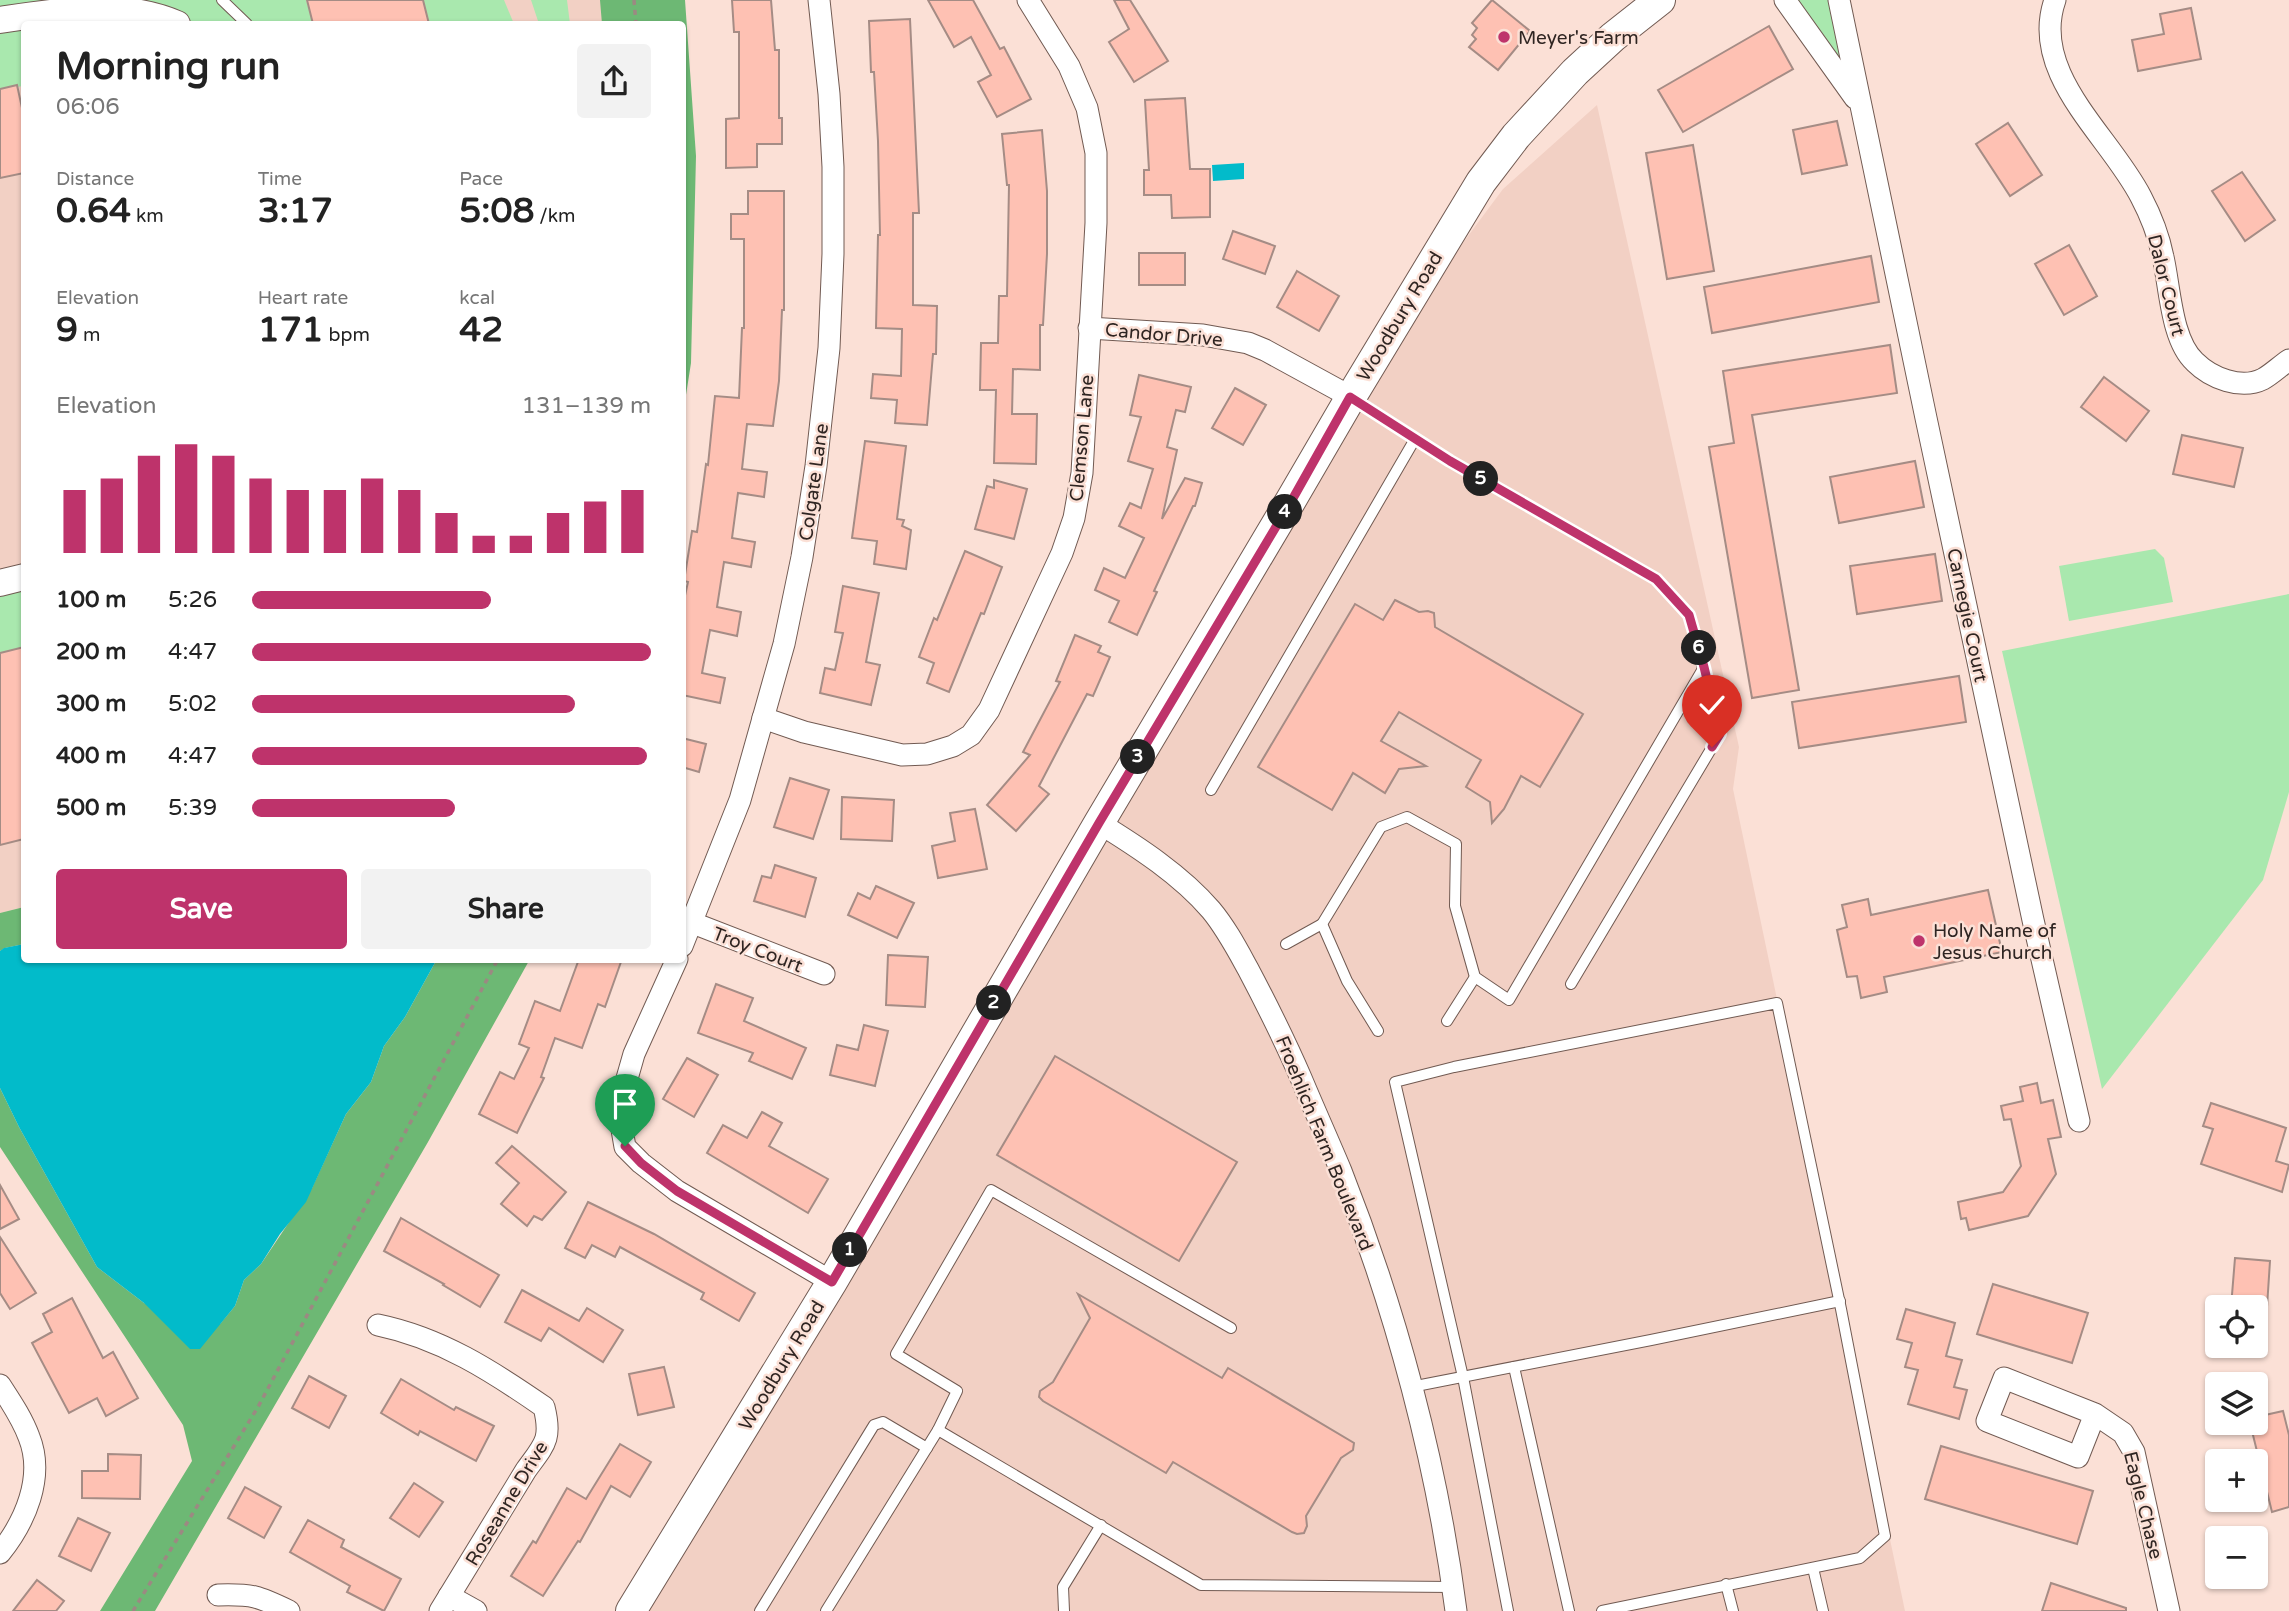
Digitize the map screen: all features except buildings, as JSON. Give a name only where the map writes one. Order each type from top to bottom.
[{"type":"main road","name":"Woodbury Road","points":[[631,1611],[832,1282],[1350,397],[1481,182],[1516,136],[1575,72],[1660,0]]},
{"type":"street","name":"Colgate Lane","points":[[686,938],[740,800],[784,644],[802,557],[816,467],[830,348],[833,254],[833,167],[829,94],[819,0]]},
{"type":"street","name":"Clemson Lane","points":[[763,718],[804,732],[901,755],[927,754],[953,746],[971,735],[989,710],[1062,553],[1074,519],[1082,473],[1096,223],[1096,153],[1087,108],[1069,66],[1028,0]]},
{"type":"street","name":"Carnegie Court","points":[[1785,0],[1862,108]]},
{"type":"street","name":"Carnegie Court","points":[[1839,0],[1931,444],[2079,1121]]},
{"type":"street","name":"Dalor Court","points":[[2054,0],[2049,23],[2055,65],[2071,96],[2117,156],[2141,198],[2162,254],[2173,313],[2183,348],[2194,362],[2211,375],[2230,382],[2263,380],[2289,360]]},
{"type":"street","points":[[0,20],[97,5],[131,7],[171,21]]},
{"type":"street","name":"Candor Drive","points":[[1089,328],[1203,335],[1248,343],[1350,397]]},
{"type":"street","points":[[0,583],[21,578]]},
{"type":"street","name":"Froehlich Farm Boulevard","points":[[1099,823],[1184,883],[1212,911],[1232,939],[1278,1024],[1341,1172],[1389,1311],[1435,1489],[1456,1611]]},
{"type":"street","name":"Troy Court","points":[[693,923],[824,974]]},
{"type":"street","points":[[675,963],[634,1054],[624,1089],[619,1112],[625,1146],[641,1163],[677,1191],[832,1282]]},
{"type":"street","name":"Roseanne Drive","points":[[378,1325],[408,1331],[445,1346],[511,1384],[544,1407],[547,1418],[549,1428],[542,1449],[526,1470],[444,1604]]},
{"type":"street","name":"Eagle Chase","points":[[2095,1414],[2078,1457],[1987,1421],[2004,1378],[2095,1414],[2123,1433],[2134,1452],[2169,1611]]},
{"type":"street","points":[[0,1385],[18,1413],[30,1439],[33,1453],[33,1488],[26,1512],[0,1553]]},
{"type":"street","points":[[218,1595],[248,1594],[289,1611]]},
{"type":"street","points":[[444,1604],[477,1611]]},
{"type":"lane","points":[[222,0],[244,21]]},
{"type":"lane","points":[[1350,397],[1450,461],[1656,579],[1689,615],[1720,734],[1571,984]]},
{"type":"lane","points":[[1212,790],[1415,439]]},
{"type":"lane","points":[[1286,944],[1322,924],[1381,827],[1407,817],[1456,844],[1455,906],[1475,977],[1509,1000],[1704,667]]},
{"type":"lane","points":[[1322,924],[1347,981],[1378,1031]]},
{"type":"lane","points":[[1447,1021],[1475,977]]},
{"type":"lane","points":[[1508,1611],[1463,1377],[1395,1082],[1454,1067],[1777,1003],[1840,1301],[1885,1536],[1860,1558],[1602,1611]]},
{"type":"lane","points":[[826,1611],[938,1430],[957,1391],[897,1354],[991,1190],[1231,1328]]},
{"type":"lane","points":[[1410,1387],[1840,1301]]},
{"type":"lane","points":[[1514,1367],[1569,1611]]},
{"type":"lane","points":[[760,1611],[874,1425],[883,1422],[927,1448]]},
{"type":"lane","points":[[938,1430],[1201,1585],[1453,1587]]},
{"type":"lane","points":[[1063,1611],[1063,1587],[1101,1525]]},
{"type":"lane","points":[[1814,1568],[1823,1611]]},
{"type":"lane","points":[[1727,1584],[1733,1611]]},
{"type":"path","points":[[634,0],[636,21]]},
{"type":"path","points":[[133,1611],[258,1407],[496,963]]},
{"type":"shaded area","points":[[0,0],[602,0],[606,21],[21,21],[21,908],[0,913]]},
{"type":"shaded area","points":[[1597,105],[1739,747],[1733,789],[1905,1611],[647,1611],[1390,341],[1503,189]]},
{"type":"green space","points":[[0,0],[306,0],[312,21],[21,21],[21,86],[0,89]]},
{"type":"green space","points":[[423,0],[504,0],[513,21],[428,21]]},
{"type":"green space","points":[[531,0],[567,0],[570,21],[538,21]]},
{"type":"green space","points":[[600,0],[685,0],[696,156],[691,363],[686,395],[686,21],[602,21]]},
{"type":"green space","points":[[1787,0],[1838,0],[1859,99]]},
{"type":"green space","points":[[2155,549],[2164,558],[2173,602],[2069,621],[2059,566]]},
{"type":"green space","points":[[21,583],[21,648],[0,653],[0,589]]},
{"type":"green space","points":[[2289,594],[2289,792],[2263,880],[2102,1089],[2002,651]]},
{"type":"green space","points":[[21,908],[21,945],[0,951],[0,913]]},
{"type":"green space","points":[[435,963],[528,963],[428,1142],[155,1611],[100,1611],[192,1461],[183,1425],[0,1147],[0,1088],[97,1267],[144,1303],[220,1324],[235,1306],[244,1280],[261,1264],[312,1188],[346,1114],[371,1082],[384,1046],[405,1017]]},
{"type":"water","points":[[1244,163],[1244,179],[1213,181],[1212,165]]},
{"type":"water","points":[[21,945],[21,963],[435,963],[405,1017],[384,1046],[371,1082],[346,1114],[306,1202],[280,1234],[261,1264],[244,1280],[235,1306],[200,1349],[190,1349],[144,1303],[97,1267],[19,1127],[0,1088],[0,951]]},
{"type":"place","name":"Meyer's Farm","points":[[1504,37]]},
{"type":"place","name":"Holy Name of Jesus Church","points":[[1919,941]]},
{"type":"route","points":[[625,1146],[641,1163],[677,1191],[832,1282],[1350,397],[1450,461],[1656,579],[1689,615],[1720,734],[1712,747]]}]
